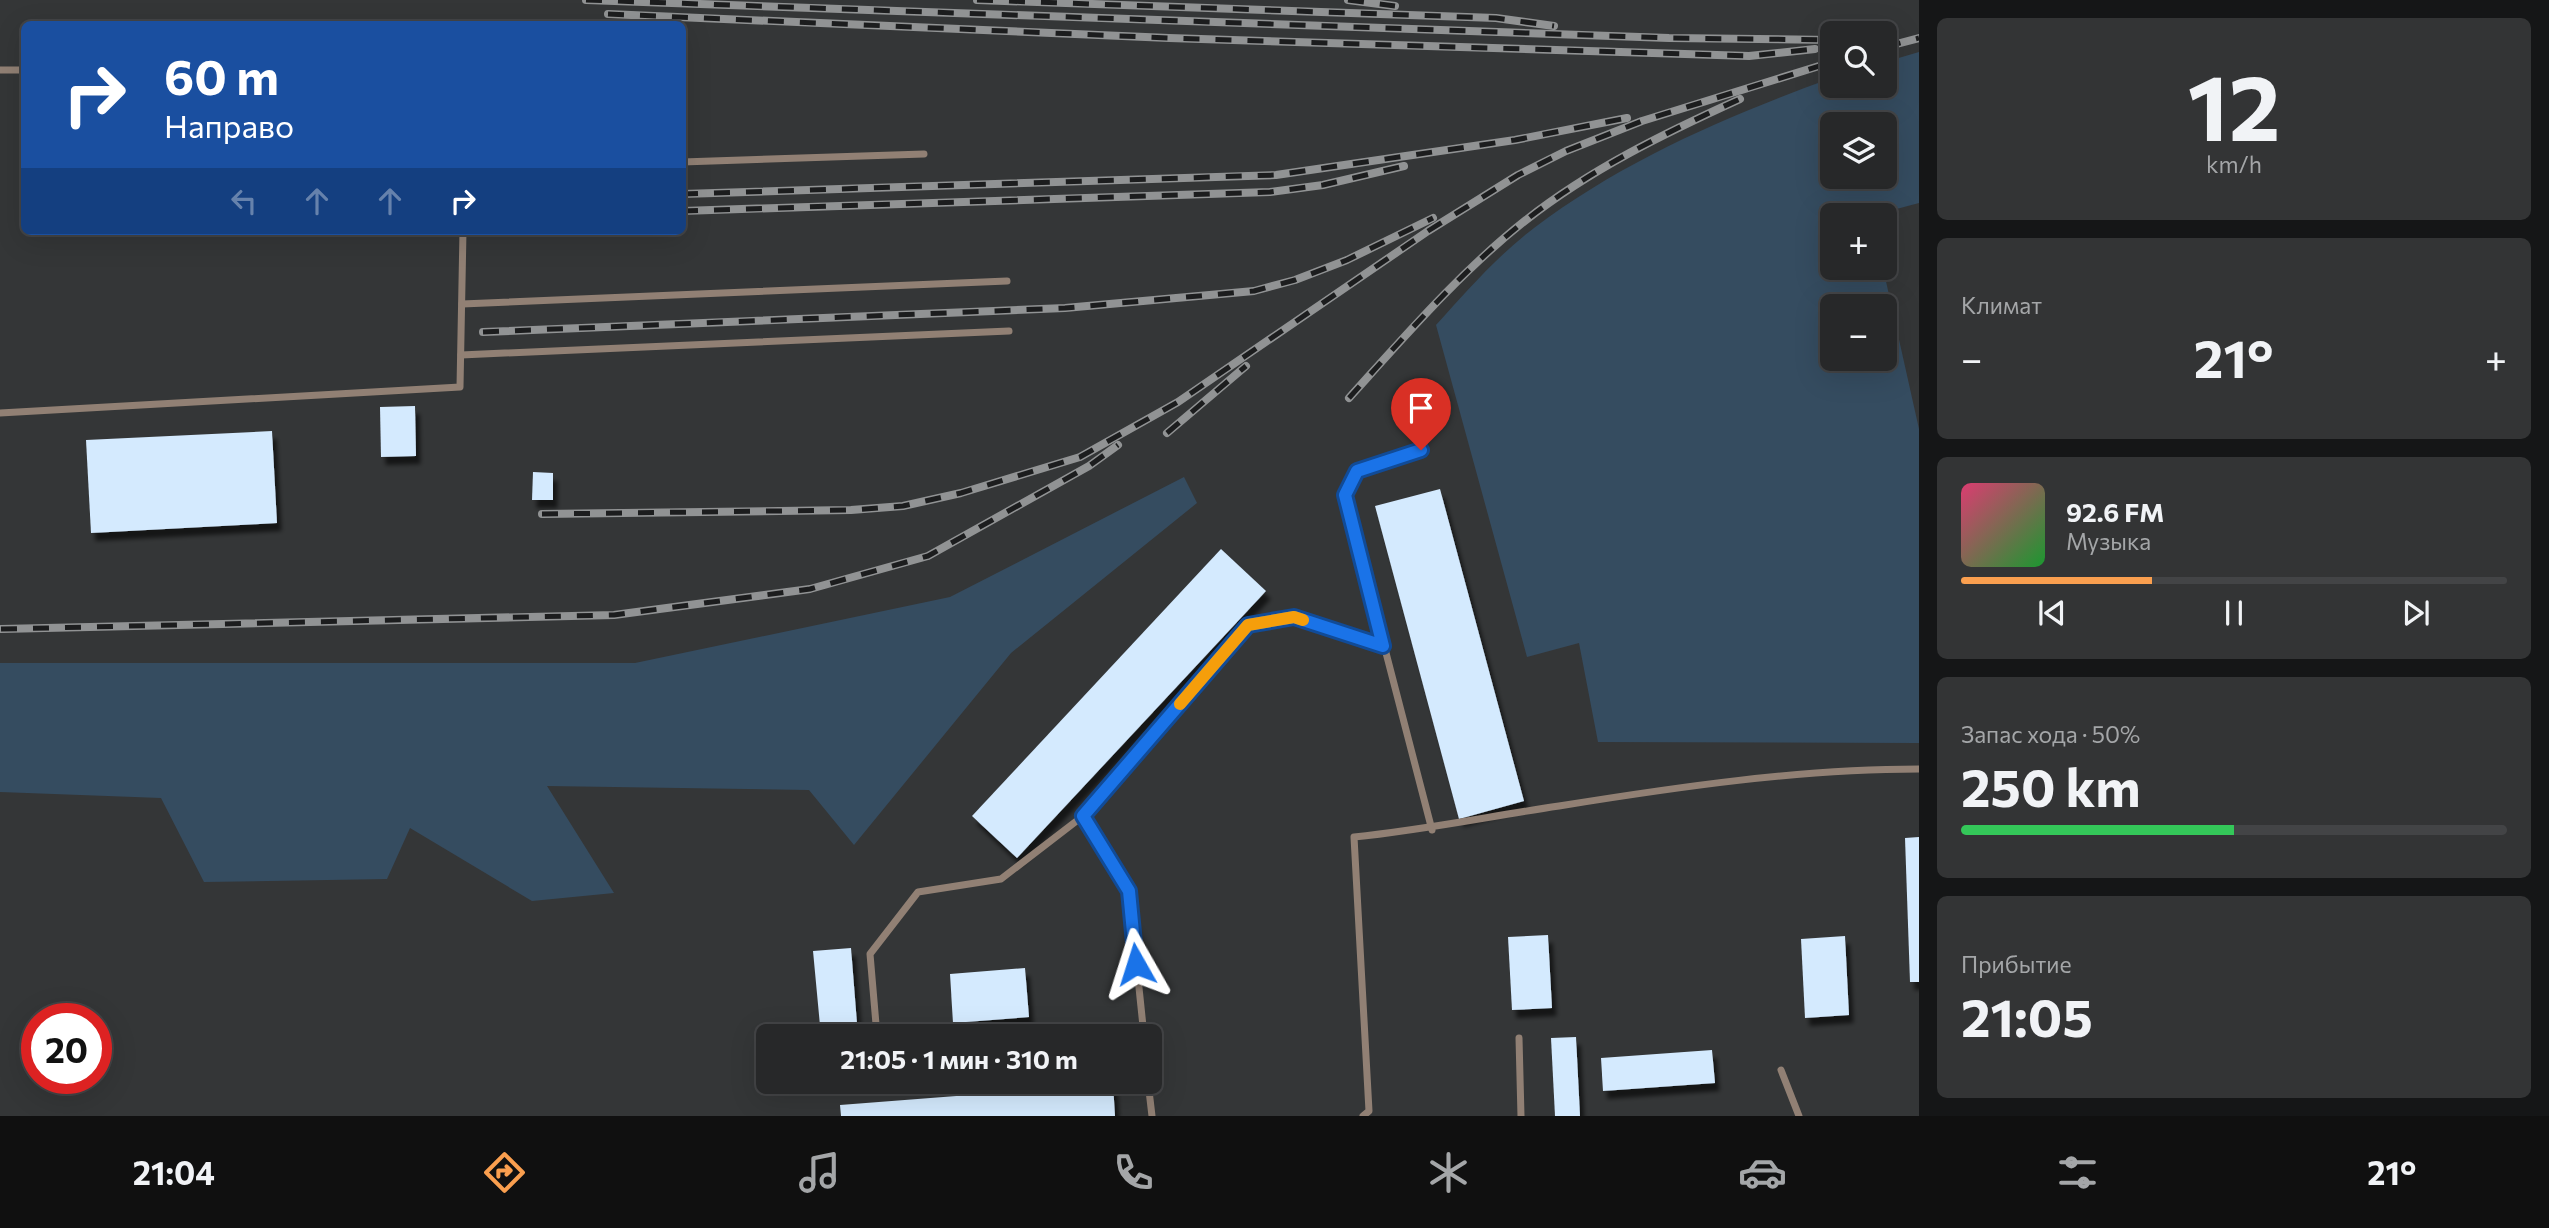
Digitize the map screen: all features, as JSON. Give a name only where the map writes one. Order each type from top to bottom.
[{"type":"lane","points":[[0,70],[21,70]]},
{"type":"lane","points":[[686,162],[924,153]]},
{"type":"lane","points":[[0,413],[460,387],[463,235]]},
{"type":"lane","points":[[462,304],[1007,281]]},
{"type":"lane","points":[[461,355],[1009,331]]},
{"type":"lane","points":[[1421,450],[1357,471],[1345,495],[1432,830]]},
{"type":"lane","points":[[876,1024],[870,954],[918,892],[1001,879],[1083,816],[1248,625],[1294,617],[1383,646]]},
{"type":"lane","points":[[1363,1116],[1369,1111],[1354,837],[1432,830],[1559,806],[1845,769],[1919,769]]},
{"type":"lane","points":[[1083,816],[1129,891],[1143,1024]]},
{"type":"lane","points":[[1519,1038],[1521,1116]]},
{"type":"lane","points":[[1781,1070],[1799,1116]]},
{"type":"lane","points":[[1149,1094],[1152,1116]]},
{"type":"shaded area","points":[[1919,52],[1919,203],[1897,209],[1897,203],[1820,203],[1820,280],[1886,280],[1889,294],[1820,294],[1820,371],[1897,371],[1897,331],[1919,429],[1919,743],[1598,742],[1579,643],[1527,657],[1436,325],[1507,250],[1568,204],[1640,161],[1754,108],[1820,83],[1820,98],[1897,98],[1897,58]]},
{"type":"shaded area","points":[[1184,477],[1197,503],[1011,653],[854,845],[809,790],[547,786],[614,893],[532,901],[410,828],[387,879],[204,882],[161,798],[0,792],[0,663],[635,663],[950,597]]},
{"type":"building","points":[[415,406],[416,456],[381,457],[380,407]]},
{"type":"building","points":[[272,431],[277,523],[91,533],[86,440]]},
{"type":"building","points":[[533,472],[553,473],[553,500],[532,500]]},
{"type":"building","points":[[1440,489],[1524,801],[1459,819],[1375,506]]},
{"type":"building","points":[[1221,549],[1266,591],[1017,858],[972,816]]},
{"type":"building","points":[[1919,837],[1919,982],[1910,982],[1905,838]]},
{"type":"building","points":[[1548,935],[1552,1008],[1512,1010],[1508,937]]},
{"type":"building","points":[[1845,936],[1849,1015],[1805,1018],[1801,939]]},
{"type":"building","points":[[851,948],[857,1024],[820,1024],[813,951]]},
{"type":"building","points":[[1025,968],[1029,1017],[953,1023],[950,974]]},
{"type":"building","points":[[1576,1037],[1580,1116],[1555,1116],[1551,1038]]},
{"type":"building","points":[[1712,1050],[1715,1083],[1603,1091],[1601,1058]]},
{"type":"building","points":[[983,1094],[1114,1094],[1115,1116],[841,1116],[840,1105]]},
{"type":"railway","points":[[586,0],[1669,38],[1820,40]]},
{"type":"railway","points":[[977,0],[1496,18],[1554,26]]},
{"type":"railway","points":[[1348,0],[1395,6]]},
{"type":"railway","points":[[608,14],[1169,38],[1749,56],[1815,49]]},
{"type":"railway","points":[[1897,44],[1919,38]]},
{"type":"railway","points":[[542,514],[851,510],[903,506],[961,493],[1080,457],[1178,402],[1428,231],[1518,175],[1566,151],[1642,121],[1820,66]]},
{"type":"railway","points":[[1349,398],[1456,283],[1526,220],[1602,168],[1740,99]]},
{"type":"railway","points":[[686,194],[1276,175],[1515,140],[1627,118]]},
{"type":"railway","points":[[686,211],[1270,192],[1323,185],[1404,166]]},
{"type":"railway","points":[[483,332],[1065,308],[1254,291],[1295,280],[1347,260],[1433,218]]},
{"type":"railway","points":[[1167,433],[1246,366]]},
{"type":"railway","points":[[1,629],[614,615],[810,589],[928,556],[1089,466],[1118,445]]},
{"type":"slow traffic","points":[[1180,704],[1248,625],[1294,617],[1303,620]]},
{"type":"route","points":[[1136,964],[1129,891],[1083,816],[1248,625],[1294,617],[1383,646],[1345,495],[1357,471],[1421,450]]}]
